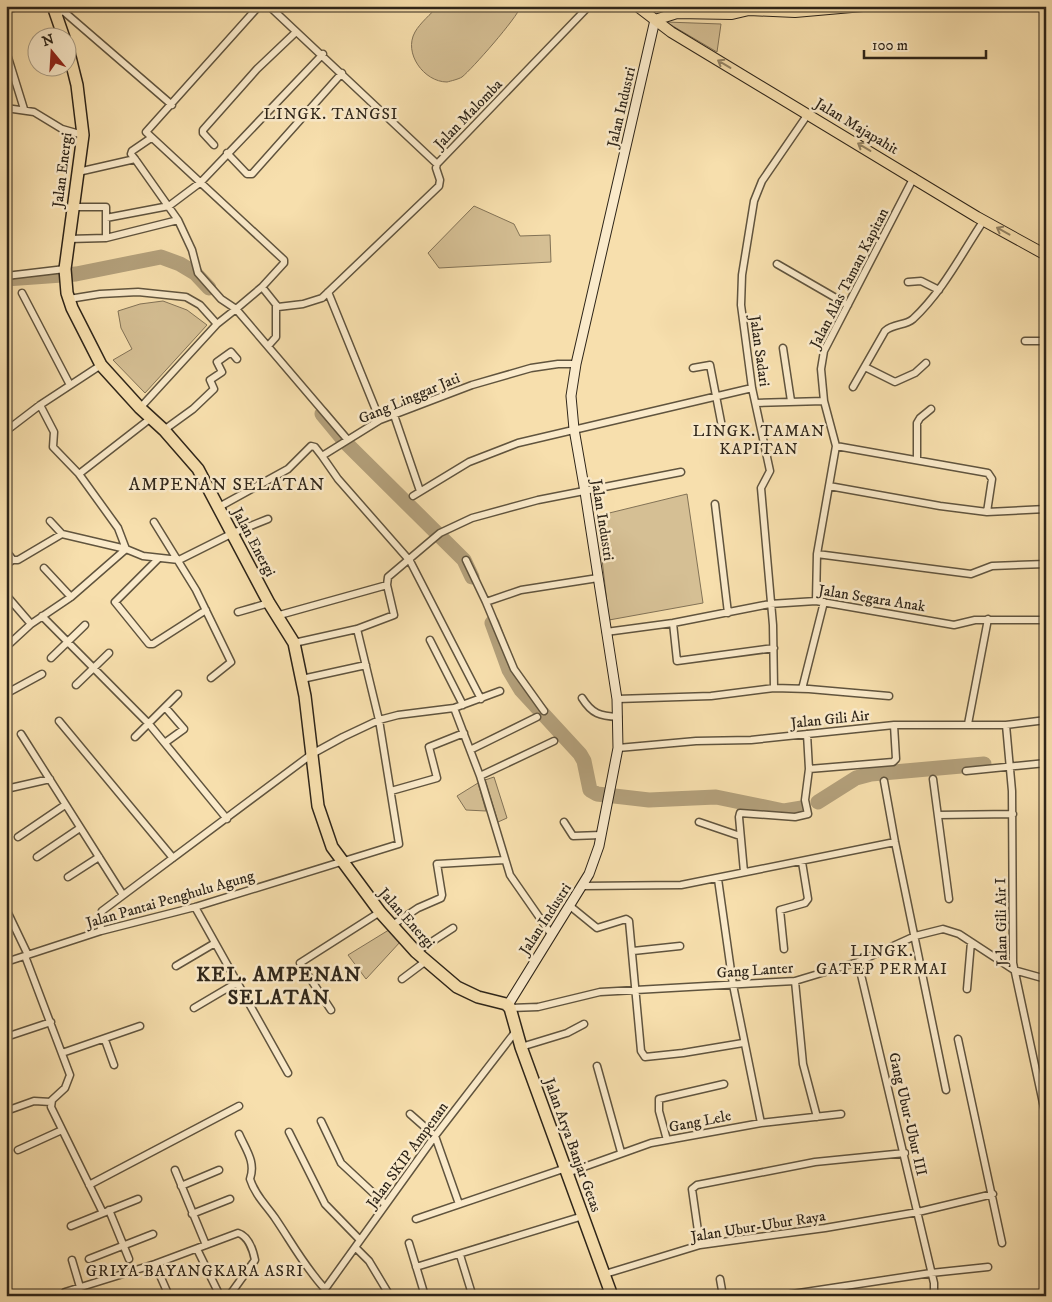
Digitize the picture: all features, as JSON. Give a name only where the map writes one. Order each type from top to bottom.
[{"type":"highway","points":[[59,9],[62,28]]},
{"type":"highway","name":"Jalan Energi","points":[[75,78],[79,97],[83,135],[65,270],[70,299],[101,365],[140,408],[164,430],[198,469],[276,616],[294,643],[302,679],[319,813],[328,838],[342,862],[391,926],[426,961],[465,992],[509,1007]]},
{"type":"highway","name":"Jalan Arya Banjar Getas","points":[[509,1007],[521,1047],[611,1293]]},
{"type":"main road","name":"Jalan Majapahit","points":[[637,6],[670,32],[984,220],[1046,255]]},
{"type":"main road","points":[[655,20],[677,13],[732,14],[746,8],[795,12],[863,6]]},
{"type":"street","points":[[6,10],[21,6]]},
{"type":"street","points":[[140,408],[218,324],[262,287],[284,263],[284,260],[151,138],[146,130],[172,105],[259,6]]},
{"type":"street","name":"Jalan Malomba","points":[[269,6],[438,164],[589,6]]},
{"type":"street","points":[[59,9],[172,105]]},
{"type":"street","name":"Jalan Industri","points":[[509,1007],[551,934],[583,886],[594,863],[618,748],[617,699],[574,429],[571,396],[576,364],[655,20]]},
{"type":"street","points":[[214,145],[202,133],[202,130],[257,69],[296,32]]},
{"type":"street","points":[[6,51],[8,64],[24,110]]},
{"type":"street","points":[[106,218],[169,206],[201,182],[322,54]]},
{"type":"street","points":[[226,154],[247,174],[252,174],[342,73]]},
{"type":"street","points":[[6,108],[34,112],[62,129],[83,135]]},
{"type":"street","name":"Jalan Sadari","points":[[774,688],[774,648],[761,488],[770,471],[752,388],[740,294],[754,201],[772,165],[808,114]]},
{"type":"street","points":[[151,138],[132,151],[131,154],[178,220],[192,250],[198,274],[268,346],[345,441]]},
{"type":"street","points":[[78,172],[135,159]]},
{"type":"street","points":[[276,306],[303,304],[322,298],[439,186],[440,180],[436,168],[438,164]]},
{"type":"street","name":"Jalan Alas Taman Kapitan","points":[[816,600],[817,554],[836,446],[824,401],[821,360],[914,177]]},
{"type":"street","points":[[73,207],[105,206],[106,238]]},
{"type":"street","points":[[68,238],[106,238],[178,220]]},
{"type":"street","points":[[853,387],[885,331],[893,326],[912,320],[939,290],[984,220]]},
{"type":"street","points":[[777,264],[848,305]]},
{"type":"street","points":[[6,276],[65,270]]},
{"type":"street","points":[[908,282],[921,281],[939,290]]},
{"type":"street","points":[[262,287],[276,306],[277,333],[275,340],[268,346]]},
{"type":"street","points":[[70,299],[100,294],[138,292],[186,297],[200,305],[218,324]]},
{"type":"street","points":[[328,292],[380,420]]},
{"type":"street","points":[[22,293],[70,385]]},
{"type":"street","points":[[1025,341],[1046,341]]},
{"type":"street","points":[[782,348],[791,400]]},
{"type":"street","points":[[164,430],[193,409],[214,389],[210,380],[222,372],[217,362],[231,352],[237,359]]},
{"type":"street","name":"Gang Linggar Jati","points":[[322,456],[380,420],[472,385],[531,368],[558,364],[576,364]]},
{"type":"street","points":[[865,366],[894,382],[915,373],[926,364]]},
{"type":"street","points":[[6,431],[40,405],[101,365]]},
{"type":"street","points":[[693,368],[710,365],[723,432]]},
{"type":"street","points":[[413,496],[487,453],[574,429],[752,388]]},
{"type":"street","points":[[756,403],[791,400],[824,401]]},
{"type":"street","points":[[40,405],[54,432],[53,447],[79,474],[118,528],[126,549]]},
{"type":"street","points":[[917,459],[917,423],[931,409]]},
{"type":"street","points":[[394,415],[420,491]]},
{"type":"street","points":[[79,474],[151,418]]},
{"type":"street","points":[[836,446],[917,459],[990,474],[992,479],[987,512]]},
{"type":"street","points":[[219,507],[288,469],[309,447],[315,447],[338,478],[410,561],[481,699]]},
{"type":"street","points":[[294,643],[356,629],[394,615],[386,585],[388,577],[410,561],[440,533],[485,514],[682,472]]},
{"type":"street","points":[[829,486],[940,506],[987,512],[1046,508]]},
{"type":"street","points":[[714,504],[728,613]]},
{"type":"street","points":[[50,521],[62,534],[126,549],[143,556],[179,560],[268,518]]},
{"type":"street","points":[[154,522],[179,560],[231,662],[211,678]]},
{"type":"street","points":[[6,564],[13,560],[18,560],[62,534]]},
{"type":"street","points":[[6,646],[31,624],[70,597],[126,549]]},
{"type":"street","points":[[6,550],[13,560]]},
{"type":"street","points":[[817,554],[970,574],[992,566],[1046,564]]},
{"type":"street","points":[[159,558],[115,602],[142,637],[149,644],[153,644],[206,610]]},
{"type":"street","points":[[466,560],[514,669],[544,711]]},
{"type":"street","points":[[44,568],[70,597]]},
{"type":"street","points":[[486,602],[521,590],[598,578]]},
{"type":"street","points":[[276,616],[386,585]]},
{"type":"street","points":[[6,595],[31,624]]},
{"type":"street","name":"Jalan Segara Anak","points":[[606,632],[673,623],[770,604],[816,600],[954,625],[975,620],[1046,620]]},
{"type":"street","points":[[802,689],[824,602]]},
{"type":"street","points":[[238,612],[269,603]]},
{"type":"street","points":[[42,616],[166,742],[227,819]]},
{"type":"street","points":[[968,724],[988,620]]},
{"type":"street","points":[[673,623],[677,661],[774,648]]},
{"type":"street","points":[[51,658],[85,625]]},
{"type":"street","points":[[356,629],[366,665],[372,701],[379,720],[391,791],[437,778],[429,746],[464,733]]},
{"type":"street","points":[[430,640],[463,705]]},
{"type":"street","points":[[76,685],[109,653]]},
{"type":"street","points":[[302,679],[366,665]]},
{"type":"street","points":[[6,689],[9,692],[16,690],[42,674]]},
{"type":"street","points":[[617,699],[710,696],[774,688],[889,696]]},
{"type":"street","points":[[101,931],[101,913],[312,754],[379,720],[398,715],[454,708],[500,691]]},
{"type":"street","points":[[134,737],[178,694]]},
{"type":"street","points":[[582,698],[594,713],[600,716],[618,717]]},
{"type":"street","points":[[165,707],[184,729],[166,742]]},
{"type":"street","points":[[454,708],[498,828],[505,860],[512,878],[551,934]]},
{"type":"street","points":[[470,750],[537,717]]},
{"type":"street","name":"Jalan Gili Air","points":[[618,748],[807,734],[894,725],[1006,725],[1046,720]]},
{"type":"street","points":[[59,721],[173,858]]},
{"type":"street","points":[[809,769],[893,762],[896,759],[894,725]]},
{"type":"street","name":"Jalan Gili Air I","points":[[1006,725],[1011,767],[1013,814],[1012,952],[1014,970],[1046,1117]]},
{"type":"street","points":[[21,734],[123,895]]},
{"type":"street","points":[[744,872],[740,836],[740,813],[795,817],[808,815],[805,800],[809,769],[807,734]]},
{"type":"street","points":[[480,776],[554,741]]},
{"type":"street","points":[[966,771],[1046,763]]},
{"type":"street","points":[[6,789],[50,779]]},
{"type":"street","points":[[933,779],[948,899]]},
{"type":"street","points":[[884,781],[946,1090]]},
{"type":"street","name":"Jalan Pantai Penghulu Agung","points":[[6,962],[101,931],[195,908],[399,844],[391,791]]},
{"type":"street","points":[[18,837],[65,805]]},
{"type":"street","points":[[938,815],[1013,814]]},
{"type":"street","points":[[564,822],[573,836],[601,835]]},
{"type":"street","points":[[699,822],[740,836]]},
{"type":"street","points":[[37,857],[80,828]]},
{"type":"street","points":[[583,886],[645,887],[681,885],[843,854],[895,842]]},
{"type":"street","points":[[68,877],[99,857]]},
{"type":"street","points":[[391,926],[418,908],[441,898],[437,864],[505,860]]},
{"type":"street","points":[[784,949],[780,910],[805,903],[808,899],[802,862]]},
{"type":"street","points":[[718,879],[733,985],[761,1123]]},
{"type":"street","points":[[570,906],[598,928],[609,923],[627,919],[633,951],[641,1051],[645,1057],[744,1043]]},
{"type":"street","points":[[6,908],[27,955],[62,1052],[70,1080],[51,1102]]},
{"type":"street","points":[[195,908],[288,1073]]},
{"type":"street","points":[[330,1010],[300,963],[380,912]]},
{"type":"street","points":[[416,952],[453,928]]},
{"type":"street","name":"Gang Lanter","points":[[509,1007],[538,1007],[600,992],[794,981],[858,962],[915,936],[939,929],[948,929],[1014,970],[1046,979]]},
{"type":"street","points":[[967,989],[971,942]]},
{"type":"street","points":[[176,966],[215,943]]},
{"type":"street","points":[[633,951],[680,946]]},
{"type":"street","points":[[402,979],[426,961]]},
{"type":"street","name":"Gang Ubur-Ubur III","points":[[858,962],[905,1153],[934,1283],[934,1296]]},
{"type":"street","points":[[794,981],[803,1064],[817,1117]]},
{"type":"street","points":[[194,1008],[238,982]]},
{"type":"street","points":[[6,1036],[51,1022]]},
{"type":"street","points":[[521,1047],[567,1033],[584,1024]]},
{"type":"street","points":[[62,1052],[105,1040],[140,1026]]},
{"type":"street","name":"Jalan SKIP Ampenan","points":[[324,1293],[385,1204],[516,1031]]},
{"type":"street","points":[[958,1039],[1002,1243]]},
{"type":"street","points":[[105,1040],[114,1065]]},
{"type":"street","points":[[597,1066],[621,1152]]},
{"type":"street","points":[[666,1140],[659,1111],[659,1099],[724,1084]]},
{"type":"street","points":[[6,1111],[34,1100],[51,1102]]},
{"type":"street","points":[[51,1102],[62,1130],[89,1186],[106,1211],[129,1259]]},
{"type":"street","points":[[89,1186],[239,1106]]},
{"type":"street","points":[[410,1114],[435,1136],[459,1204]]},
{"type":"street","name":"Gang Lele","points":[[416,1219],[621,1152],[666,1140],[761,1123],[841,1114]]},
{"type":"street","points":[[321,1121],[341,1163],[385,1204]]},
{"type":"street","points":[[18,1150],[62,1130]]},
{"type":"street","points":[[289,1132],[324,1204],[360,1240]]},
{"type":"street","points":[[239,1134],[253,1165],[254,1172],[250,1179],[261,1202],[272,1213],[297,1255],[324,1293]]},
{"type":"street","points":[[700,1245],[692,1189],[694,1186],[815,1162],[905,1153]]},
{"type":"street","points":[[175,1170],[206,1245]]},
{"type":"street","points":[[181,1186],[219,1170]]},
{"type":"street","name":"Jalan Ubur-Ubur Raya","points":[[605,1274],[700,1245],[825,1228],[918,1212],[992,1194]]},
{"type":"street","points":[[72,1226],[138,1199]]},
{"type":"street","points":[[192,1214],[230,1199]]},
{"type":"street","points":[[416,1267],[583,1216]]},
{"type":"street","points":[[89,1259],[153,1234]]},
{"type":"street","points":[[65,1292],[155,1264],[240,1234],[247,1241],[255,1257],[252,1268],[229,1296]]},
{"type":"street","points":[[409,1243],[425,1296]]},
{"type":"street","points":[[356,1248],[369,1261],[390,1296]]},
{"type":"street","points":[[197,1249],[220,1296]]},
{"type":"street","points":[[460,1254],[472,1294]]},
{"type":"street","points":[[72,1260],[80,1287]]},
{"type":"street","points":[[155,1264],[170,1296]]},
{"type":"street","points":[[779,1296],[931,1273],[988,1267]]},
{"type":"street","points":[[720,1279],[723,1296]]},
{"type":"street","points":[[595,1296],[611,1293]]},
{"type":"shaded area","points":[[438,6],[521,6],[503,32],[467,72],[461,78],[447,82],[439,81],[424,72],[418,65],[412,49],[412,40],[415,32]]},
{"type":"shaded area","points":[[666,22],[721,24],[717,52]]},
{"type":"shaded area","points":[[474,206],[514,224],[520,236],[550,235],[551,262],[439,268],[428,253]]},
{"type":"shaded area","points":[[163,301],[187,310],[207,325],[145,393],[113,360],[132,349],[121,328],[118,311],[140,304]]},
{"type":"shaded area","points":[[687,494],[703,603],[609,620],[597,516]]},
{"type":"shaded area","points":[[494,777],[507,818],[498,822],[485,780]]},
{"type":"shaded area","points":[[478,783],[486,811],[466,810],[457,796]]},
{"type":"shaded area","points":[[392,928],[401,941],[366,979],[348,955]]},
{"type":"waterway","points":[[6,279],[76,274],[161,257],[180,264],[195,273],[209,288]]},
{"type":"waterway","points":[[322,414],[346,443],[464,560],[472,577]]},
{"type":"waterway","points":[[492,623],[509,670],[521,690],[580,754],[584,761],[590,790],[597,794],[649,800],[716,797],[784,811],[802,808]]},
{"type":"waterway","points":[[818,802],[856,778],[871,774],[984,764]]},
{"type":"district","name":"LINGK. TANGSI","points":[[331,113]]},
{"type":"district","name":"LINGK. TAMAN KAPITAN","points":[[759,439]]},
{"type":"district","name":"AMPENAN SELATAN","points":[[227,484]]},
{"type":"district","name":"LINGK. GATEP PERMAI","points":[[882,959]]},
{"type":"district","name":"KEL. AMPENAN SELATAN","points":[[279,986]]},
{"type":"district","name":"GRIYA BAYANGKARA ASRI","points":[[195,1270]]}]
